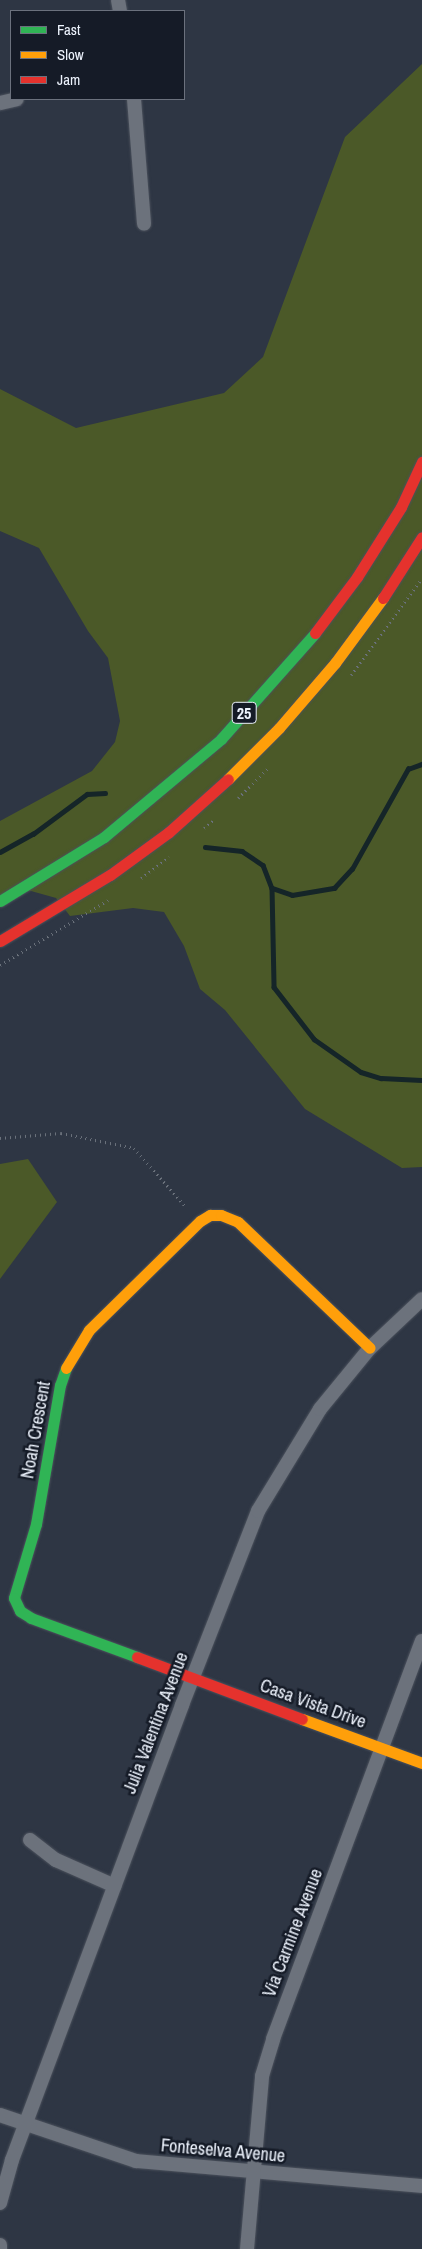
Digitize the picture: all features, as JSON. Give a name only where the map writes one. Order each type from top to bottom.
[{"type":"main road","name":"25","points":[[0,901],[104,837],[221,739],[309,641],[357,577],[401,507],[422,462]]},
{"type":"main road","name":"25","points":[[0,941],[110,875],[169,832],[219,788],[279,728],[336,663],[401,573],[422,537]]},
{"type":"main road","name":"Noah Crescent","points":[[192,1678],[32,1618],[20,1611],[14,1598],[15,1586],[36,1524],[60,1385],[78,1345],[102,1317],[200,1221],[210,1216],[222,1215],[238,1222],[370,1348]]},
{"type":"main road","name":"Casa Vista Drive","points":[[192,1678],[422,1763]]},
{"type":"street","points":[[0,103],[13,100]]},
{"type":"street","points":[[134,100],[144,224]]},
{"type":"street","name":"Julia Valentina Avenue","points":[[0,2203],[26,2125],[192,1678],[236,1563],[274,1481],[320,1409],[370,1348],[422,1299]]},
{"type":"street","name":"Via Carmine Avenue","points":[[247,2249],[262,2076],[273,2039],[422,1641]]},
{"type":"street","points":[[30,1840],[56,1860],[115,1886]]},
{"type":"street","name":"Fonteselva Avenue","points":[[0,2115],[127,2160],[253,2173],[422,2186]]},
{"type":"path","points":[[0,1138],[62,1133],[134,1148],[190,1212]]},
{"type":"green space","points":[[422,64],[422,1167],[402,1168],[305,1109],[225,1010],[200,989],[184,946],[164,912],[133,908],[70,916],[56,898],[31,891],[0,895],[0,821],[92,771],[115,742],[120,721],[108,658],[88,631],[39,548],[0,531],[0,389],[76,428],[224,393],[263,357],[345,137]]},
{"type":"green space","points":[[28,1159],[57,1202],[0,1279],[0,1164]]},
{"type":"waterway","points":[[272,888],[292,895],[334,888],[352,869],[408,769],[422,764]]},
{"type":"waterway","points":[[0,852],[33,834],[87,794],[105,793]]},
{"type":"waterway","points":[[205,847],[242,851],[263,865],[272,888],[274,987],[314,1039],[361,1072],[381,1078],[422,1080]]},
{"type":"traffic: fast","points":[[0,901],[104,837],[221,739],[315,633]]},
{"type":"traffic: fast","points":[[66,1368],[60,1385],[36,1524],[14,1598],[20,1611],[31,1618],[137,1657]]},
{"type":"traffic: slow","points":[[228,779],[279,728],[335,663],[383,598]]},
{"type":"traffic: slow","points":[[66,1368],[89,1330],[200,1221],[210,1215],[221,1215],[238,1222],[370,1348]]},
{"type":"traffic: slow","points":[[302,1719],[422,1763]]},
{"type":"traffic: jam","points":[[315,633],[357,577],[401,507],[422,462]]},
{"type":"traffic: jam","points":[[383,598],[422,537]]},
{"type":"traffic: jam","points":[[0,941],[110,875],[169,832],[228,779]]},
{"type":"traffic: jam","points":[[137,1657],[302,1719]]}]
